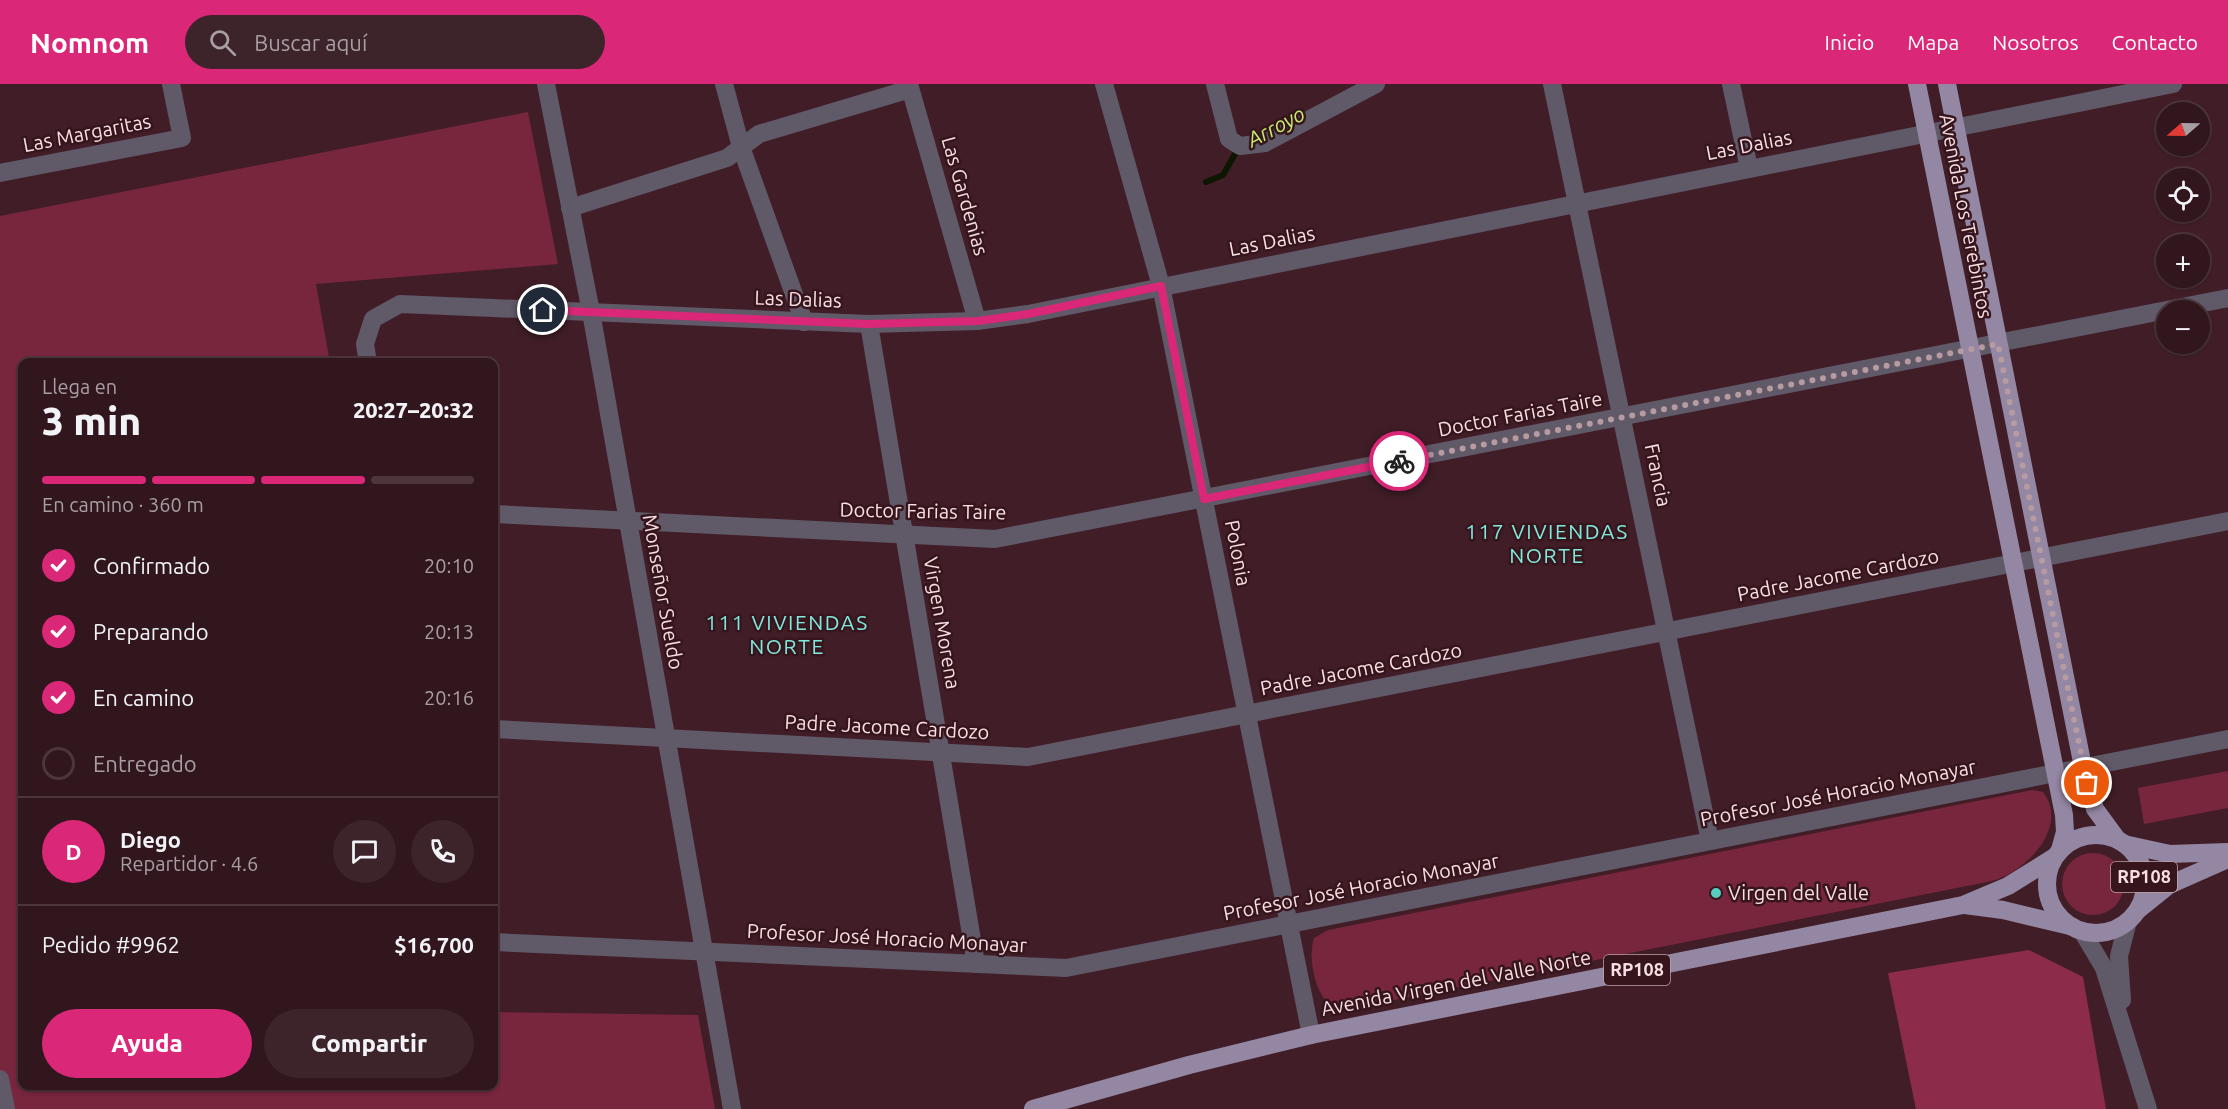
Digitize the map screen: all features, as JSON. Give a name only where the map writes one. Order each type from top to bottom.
[{"type":"main road","name":"Avenida Los Terebintos","points":[[1917,84],[2064,815],[2065,832],[2057,854]]},
{"type":"main road","name":"Avenida Los Terebintos","points":[[1947,84],[2084,767],[2095,809],[2121,842]]},
{"type":"main road","name":"RP108","points":[[2057,854],[2072,840],[2087,835],[2102,835],[2170,854],[2228,852]]},
{"type":"main road","name":"RP108","points":[[2121,842],[2135,854],[2142,868],[2145,882],[2143,897],[2132,916]]},
{"type":"main road","name":"Avenida Virgen del Valle Norte","points":[[1033,1109],[1189,1065],[1311,1035],[1963,905],[2008,886],[2057,854]]},
{"type":"main road","points":[[2057,854],[2048,874],[2047,890],[2052,905],[2062,919],[2078,929]]},
{"type":"main road","name":"RP108","points":[[2078,929],[2106,932],[2132,916],[2169,885],[2228,859]]},
{"type":"main road","name":"Avenida Virgen del Valle Norte","points":[[1963,905],[2003,910],[2078,929]]},
{"type":"street","name":"Las Margaritas","points":[[0,173],[182,138],[171,84]]},
{"type":"street","name":"Monseñor Sueldo","points":[[546,84],[591,312],[732,1109]]},
{"type":"street","points":[[724,84],[741,147],[804,322]]},
{"type":"street","name":"Polonia","points":[[1104,84],[1161,286],[1311,1035]]},
{"type":"street","points":[[1215,84],[1229,139],[1240,146],[1265,143],[1377,84]]},
{"type":"street","name":"Francia","points":[[1552,84],[1710,841]]},
{"type":"street","points":[[1731,84],[1749,168]]},
{"type":"street","name":"Las Dalias","points":[[367,358],[365,344],[373,319],[400,304],[868,324],[978,321],[1028,314],[2173,84]]},
{"type":"street","points":[[570,208],[727,158],[759,134],[910,86]]},
{"type":"street","name":"Las Gardenias","points":[[910,86],[978,321]]},
{"type":"street","name":"Doctor Farias Taire","points":[[498,514],[995,539],[2228,298]]},
{"type":"street","name":"Virgen Morena","points":[[868,324],[976,964]]},
{"type":"street","name":"Padre Jacome Cardozo","points":[[498,729],[1028,757],[2228,521]]},
{"type":"street","name":"Profesor José Horacio Monayar","points":[[498,942],[1066,968],[2228,739]]},
{"type":"street","points":[[2125,1035],[2120,956],[2132,916]]},
{"type":"street","points":[[2078,929],[2104,968],[2148,1109]]},
{"type":"street","points":[[0,1079],[6,1109]]},
{"type":"shaded area","points":[[528,112],[558,264],[316,284],[329,358],[18,358],[18,1090],[498,1090],[498,1012],[698,1015],[715,1109],[0,1109],[0,216]]},
{"type":"shaded area","points":[[2228,771],[2228,808],[2144,824],[2138,788]]},
{"type":"shaded area","points":[[2032,790],[2043,792],[2050,806],[2051,820],[2047,834],[2040,847],[2030,858],[2005,876],[1992,881],[1339,1011],[1324,999],[1315,979],[1312,957],[1314,938],[1328,930]]},
{"type":"shaded area","points":[[2093,853],[2105,855],[2115,862],[2122,872],[2124,884],[2122,896],[2115,906],[2105,913],[2093,915],[2081,913],[2071,906],[2064,896],[2062,884],[2064,872],[2071,862],[2081,855]]},
{"type":"shaded area","points":[[2029,950],[2083,977],[2106,1109],[1916,1109],[1888,973]]},
{"type":"waterway","name":"Arroyo","points":[[1206,182],[1223,175],[1239,147]]},
{"type":"way so far","points":[[1399,461],[1998,344],[2087,783]]},
{"type":"place","name":"Virgen del Valle","points":[[1716,893]]},
{"type":"district","name":"117 VIVIENDAS NORTE","points":[[1547,544]]},
{"type":"district","name":"111 VIVIENDAS NORTE","points":[[787,635]]},
{"type":"route","points":[[543,310],[868,324],[978,321],[1028,314],[1161,286],[1204,499],[1399,461]]}]
